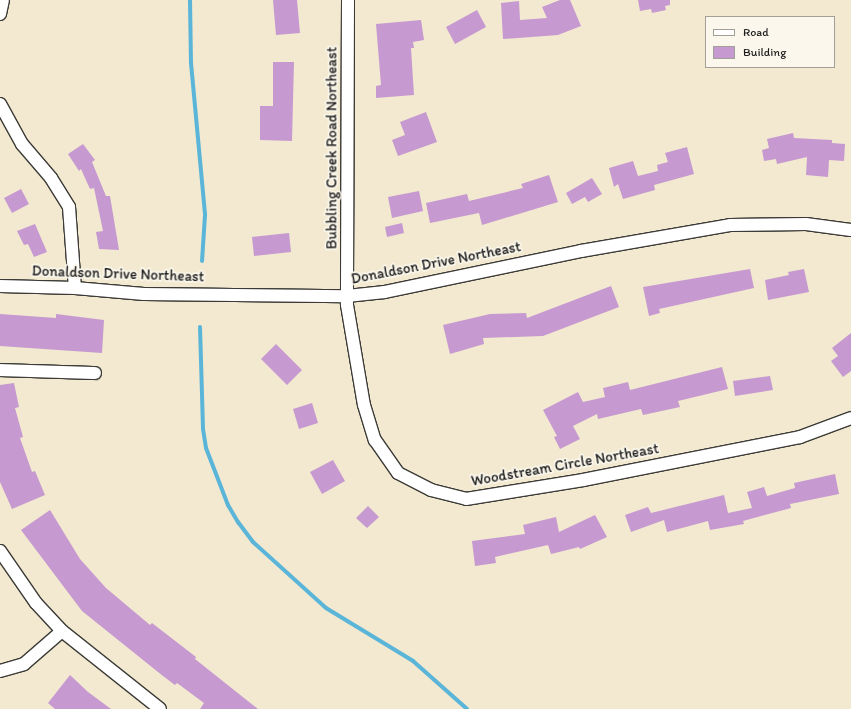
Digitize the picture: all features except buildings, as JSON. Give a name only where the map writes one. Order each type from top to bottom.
[{"type":"street","points":[[0,14],[3,0]]},
{"type":"street","name":"Bubbling Creek Road Northeast","points":[[347,296],[348,0]]},
{"type":"street","points":[[0,104],[22,144],[51,178],[70,207],[75,288]]},
{"type":"street","name":"Donaldson Drive Northeast","points":[[0,286],[75,288],[144,294],[347,296],[385,292],[581,251],[730,225],[806,224],[851,230]]},
{"type":"street","name":"Woodstream Circle Northeast","points":[[347,296],[364,405],[376,440],[398,473],[431,490],[466,499],[583,480],[800,437],[851,418]]},
{"type":"street","points":[[0,370],[95,373]]},
{"type":"street","points":[[0,551],[36,603],[62,631],[160,709]]},
{"type":"street","points":[[0,671],[24,664],[62,631]]},
{"type":"waterway","points":[[190,0],[191,63],[205,215],[202,261]]},
{"type":"waterway","points":[[200,327],[203,429],[206,448],[228,505],[238,522],[253,542],[326,608],[413,661],[467,709]]}]
